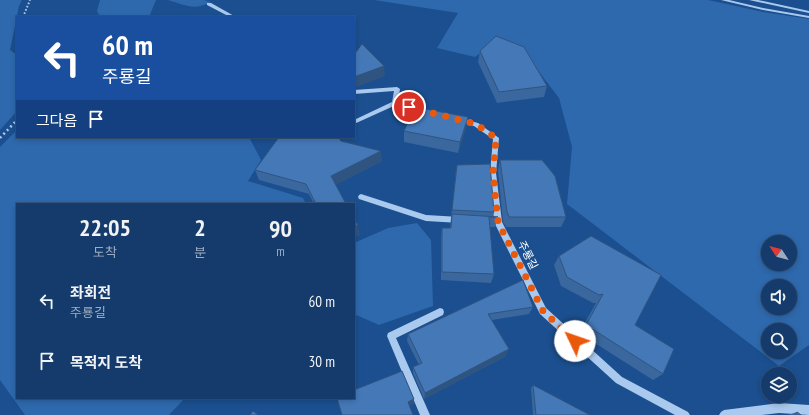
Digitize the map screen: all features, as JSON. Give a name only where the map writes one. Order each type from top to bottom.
[{"type":"street","points":[[723,0],[763,9],[809,16]]},
{"type":"street","points":[[751,0],[809,12]]},
{"type":"street","points":[[209,4],[232,16]]},
{"type":"street","points":[[355,92],[397,89],[395,103]]},
{"type":"street","points":[[355,122],[395,103],[432,113]]},
{"type":"street","name":"주룡길","points":[[454,118],[476,124],[496,138],[493,173],[494,222],[543,311],[619,380],[685,415]]},
{"type":"street","points":[[361,197],[426,218],[466,220]]},
{"type":"street","points":[[425,415],[391,336],[440,312]]},
{"type":"street","points":[[724,415],[779,408],[809,410]]},
{"type":"path","points":[[23,16],[30,0]]},
{"type":"path","points":[[0,138],[16,121]]},
{"type":"shaded area","points":[[0,0],[22,0],[16,16],[10,50],[16,54],[16,112],[0,130]]},
{"type":"shaded area","points":[[100,0],[156,0],[149,16],[100,16],[97,11]]},
{"type":"shaded area","points":[[168,0],[204,0],[211,2],[194,7]]},
{"type":"shaded area","points":[[374,0],[708,0],[763,12],[809,19],[809,345],[797,353],[797,323],[761,323],[761,352],[567,204],[572,147],[559,98],[526,55],[492,44],[475,57],[437,48],[458,13]]},
{"type":"shaded area","points":[[16,131],[16,138],[250,138],[261,160],[248,181],[303,198],[306,203],[16,203],[16,399],[184,399],[169,415],[25,415],[0,380],[0,147]]},
{"type":"shaded area","points":[[417,223],[431,240],[433,306],[379,325],[355,314],[355,243],[388,228]]},
{"type":"shaded area","points":[[770,359],[789,359],[779,366]]},
{"type":"building","points":[[496,36],[524,47],[547,86],[499,92],[480,51]]},
{"type":"building","points":[[362,44],[384,66],[355,77],[355,54]]},
{"type":"building","points":[[415,107],[468,117],[460,142],[404,131]]},
{"type":"building","points":[[278,138],[339,138],[341,141],[381,151],[331,176],[345,203],[316,203],[306,184],[255,170]]},
{"type":"building","points":[[500,160],[542,160],[555,176],[566,217],[509,217]]},
{"type":"building","points":[[490,164],[494,212],[452,210],[457,165]]},
{"type":"building","points":[[452,214],[498,217],[489,217],[494,274],[442,272],[442,228],[451,228]]},
{"type":"building","points":[[355,220],[358,225],[355,226]]},
{"type":"building","points":[[591,236],[661,275],[635,325],[674,349],[663,374],[586,325],[603,294],[599,295],[567,277],[559,256]]},
{"type":"building","points":[[523,280],[533,307],[488,314],[509,349],[425,393],[413,367],[422,363],[408,334]]},
{"type":"building","points":[[402,371],[414,399],[408,402],[413,415],[342,415],[337,399],[355,399],[355,390]]},
{"type":"building","points":[[533,385],[590,415],[536,415]]},
{"type":"building","points":[[253,411],[258,415],[250,415]]},
{"type":"route","points":[[409,107],[476,124],[496,138],[493,173],[498,222],[543,311],[575,341]]}]
